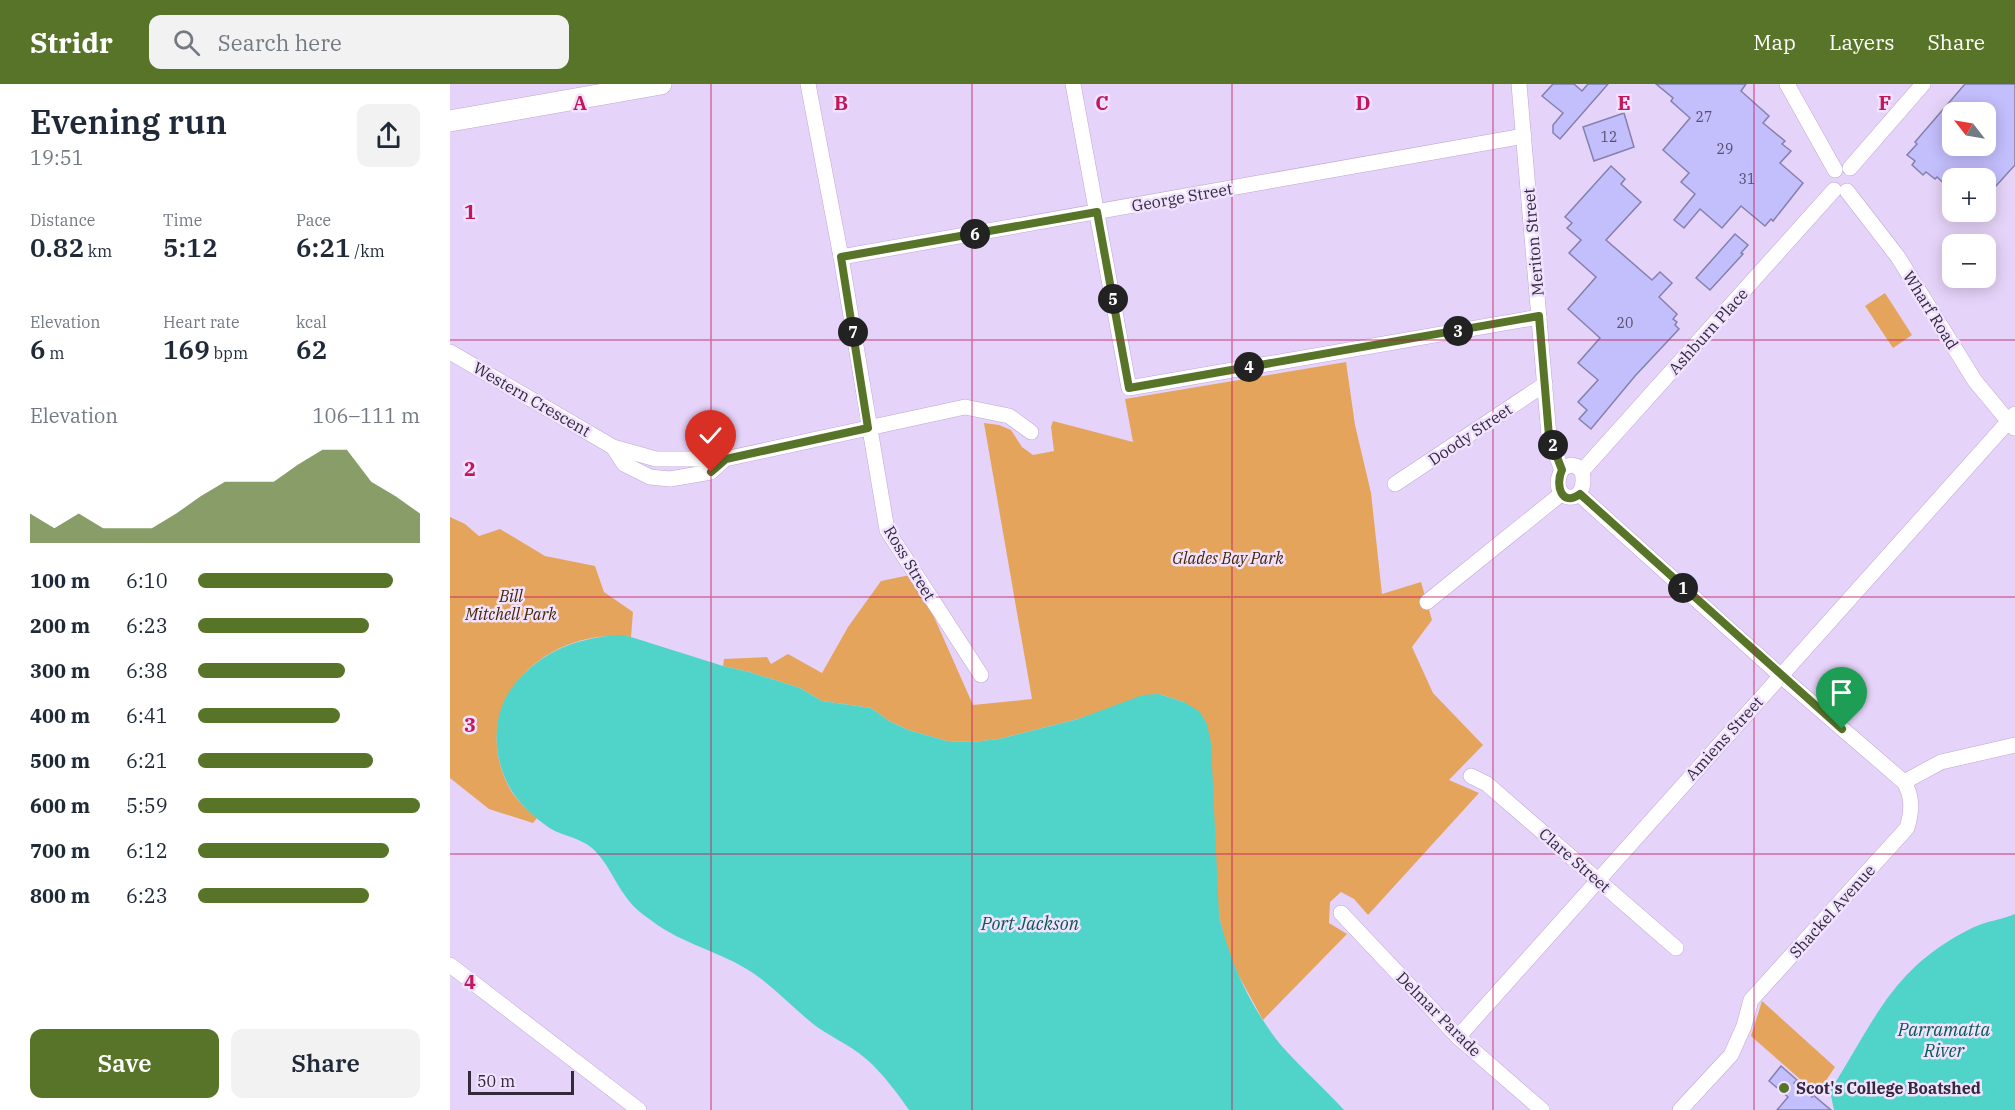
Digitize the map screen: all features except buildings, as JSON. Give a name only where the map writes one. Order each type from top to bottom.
[{"type":"street","points":[[450,121],[661,84]]},
{"type":"street","name":"Ross Street","points":[[808,84],[841,257],[887,530],[981,675]]},
{"type":"street","points":[[1073,84],[1129,388],[1539,316]]},
{"type":"street","name":"Meriton Street","points":[[1519,84],[1549,436],[1562,470]]},
{"type":"street","points":[[1787,84],[1834,170],[1832,180],[1840,191],[1851,185],[1850,168],[1923,84]]},
{"type":"street","name":"George Street","points":[[841,257],[1524,136]]},
{"type":"street","points":[[1834,170],[1844,165],[1850,168]]},
{"type":"street","name":"Wharf Road","points":[[1840,191],[1898,257],[1975,381],[2013,421]]},
{"type":"street","name":"Ashburn Place","points":[[1582,471],[1840,191]]},
{"type":"street","name":"Western Crescent","points":[[450,352],[613,447],[656,459],[726,459],[965,407],[1009,417],[1031,432]]},
{"type":"street","name":"Doody Street","points":[[1395,484],[1545,384]]},
{"type":"street","name":"Amiens Street","points":[[1458,1037],[1780,676],[2013,421]]},
{"type":"street","points":[[1571,465],[1582,471],[1584,481],[1580,494],[1567,498],[1562,494],[1558,488],[1558,477],[1562,470],[1571,465]]},
{"type":"street","points":[[1427,602],[1562,494]]},
{"type":"street","points":[[1580,494],[1907,788],[1941,762],[2015,745]]},
{"type":"street","name":"Clare Street","points":[[1471,776],[1487,784],[1676,948]]},
{"type":"street","name":"Shackel Avenue","points":[[1680,1110],[1731,1055],[1744,1026],[1751,1000],[1907,828],[1911,807],[1907,788]]},
{"type":"street","name":"Delmar Parade","points":[[1341,914],[1458,1037],[1542,1110]]},
{"type":"street","points":[[450,965],[639,1110]]},
{"type":"green space","points":[[1885,293],[1912,335],[1893,348],[1865,306]]},
{"type":"green space","name":"Glades Bay Park","points":[[1346,362],[1355,425],[1371,493],[1382,594],[1421,582],[1432,620],[1412,647],[1433,693],[1483,745],[1449,780],[1479,793],[1368,915],[1354,899],[1341,892],[1330,902],[1329,923],[1347,934],[1263,1020],[1235,969],[1225,942],[1216,890],[1211,765],[1184,702],[1159,694],[1078,719],[999,739],[973,742],[947,741],[908,730],[889,721],[871,708],[822,701],[800,688],[723,666],[724,659],[767,657],[771,664],[788,654],[822,673],[848,627],[881,581],[915,574],[973,705],[1032,699],[984,423],[999,425],[1011,430],[1022,447],[1033,455],[1054,451],[1051,427],[1053,421],[1133,442],[1125,399]]},
{"type":"green space","name":"Bill Mitchell Park","points":[[450,517],[465,524],[479,536],[500,529],[545,556],[595,566],[604,592],[633,612],[631,637],[600,637],[570,644],[544,657],[522,676],[506,699],[498,726],[498,756],[509,787],[537,818],[533,823],[489,809],[450,778]]},
{"type":"green space","points":[[1762,1001],[1835,1067],[1817,1094],[1751,1036]]},
{"type":"water","name":"Port Jackson","points":[[621,635],[800,688],[822,701],[871,708],[889,721],[908,730],[947,741],[972,742],[999,739],[1078,719],[1143,695],[1159,694],[1184,702],[1199,711],[1207,724],[1211,743],[1219,916],[1235,967],[1250,999],[1269,1030],[1344,1110],[909,1110],[871,1063],[812,1023],[761,979],[728,959],[676,936],[641,913],[629,901],[602,859],[592,848],[544,824],[525,808],[510,788],[504,776],[497,749],[498,722],[506,696],[525,673],[548,655],[575,643]]},
{"type":"water","name":"Parramatta River","points":[[2015,914],[2015,1110],[1834,1110],[1830,1091],[1873,1019],[1903,979],[1922,960],[1944,944],[1972,928]]},
{"type":"place","name":"Scot's College Boatshed","points":[[1784,1088]]},
{"type":"route","points":[[711,472],[726,459],[868,428],[841,257],[1097,212],[1129,388],[1539,316],[1549,436],[1562,470],[1558,477],[1558,488],[1562,494],[1567,498],[1580,494],[1780,676],[1842,729]]}]
